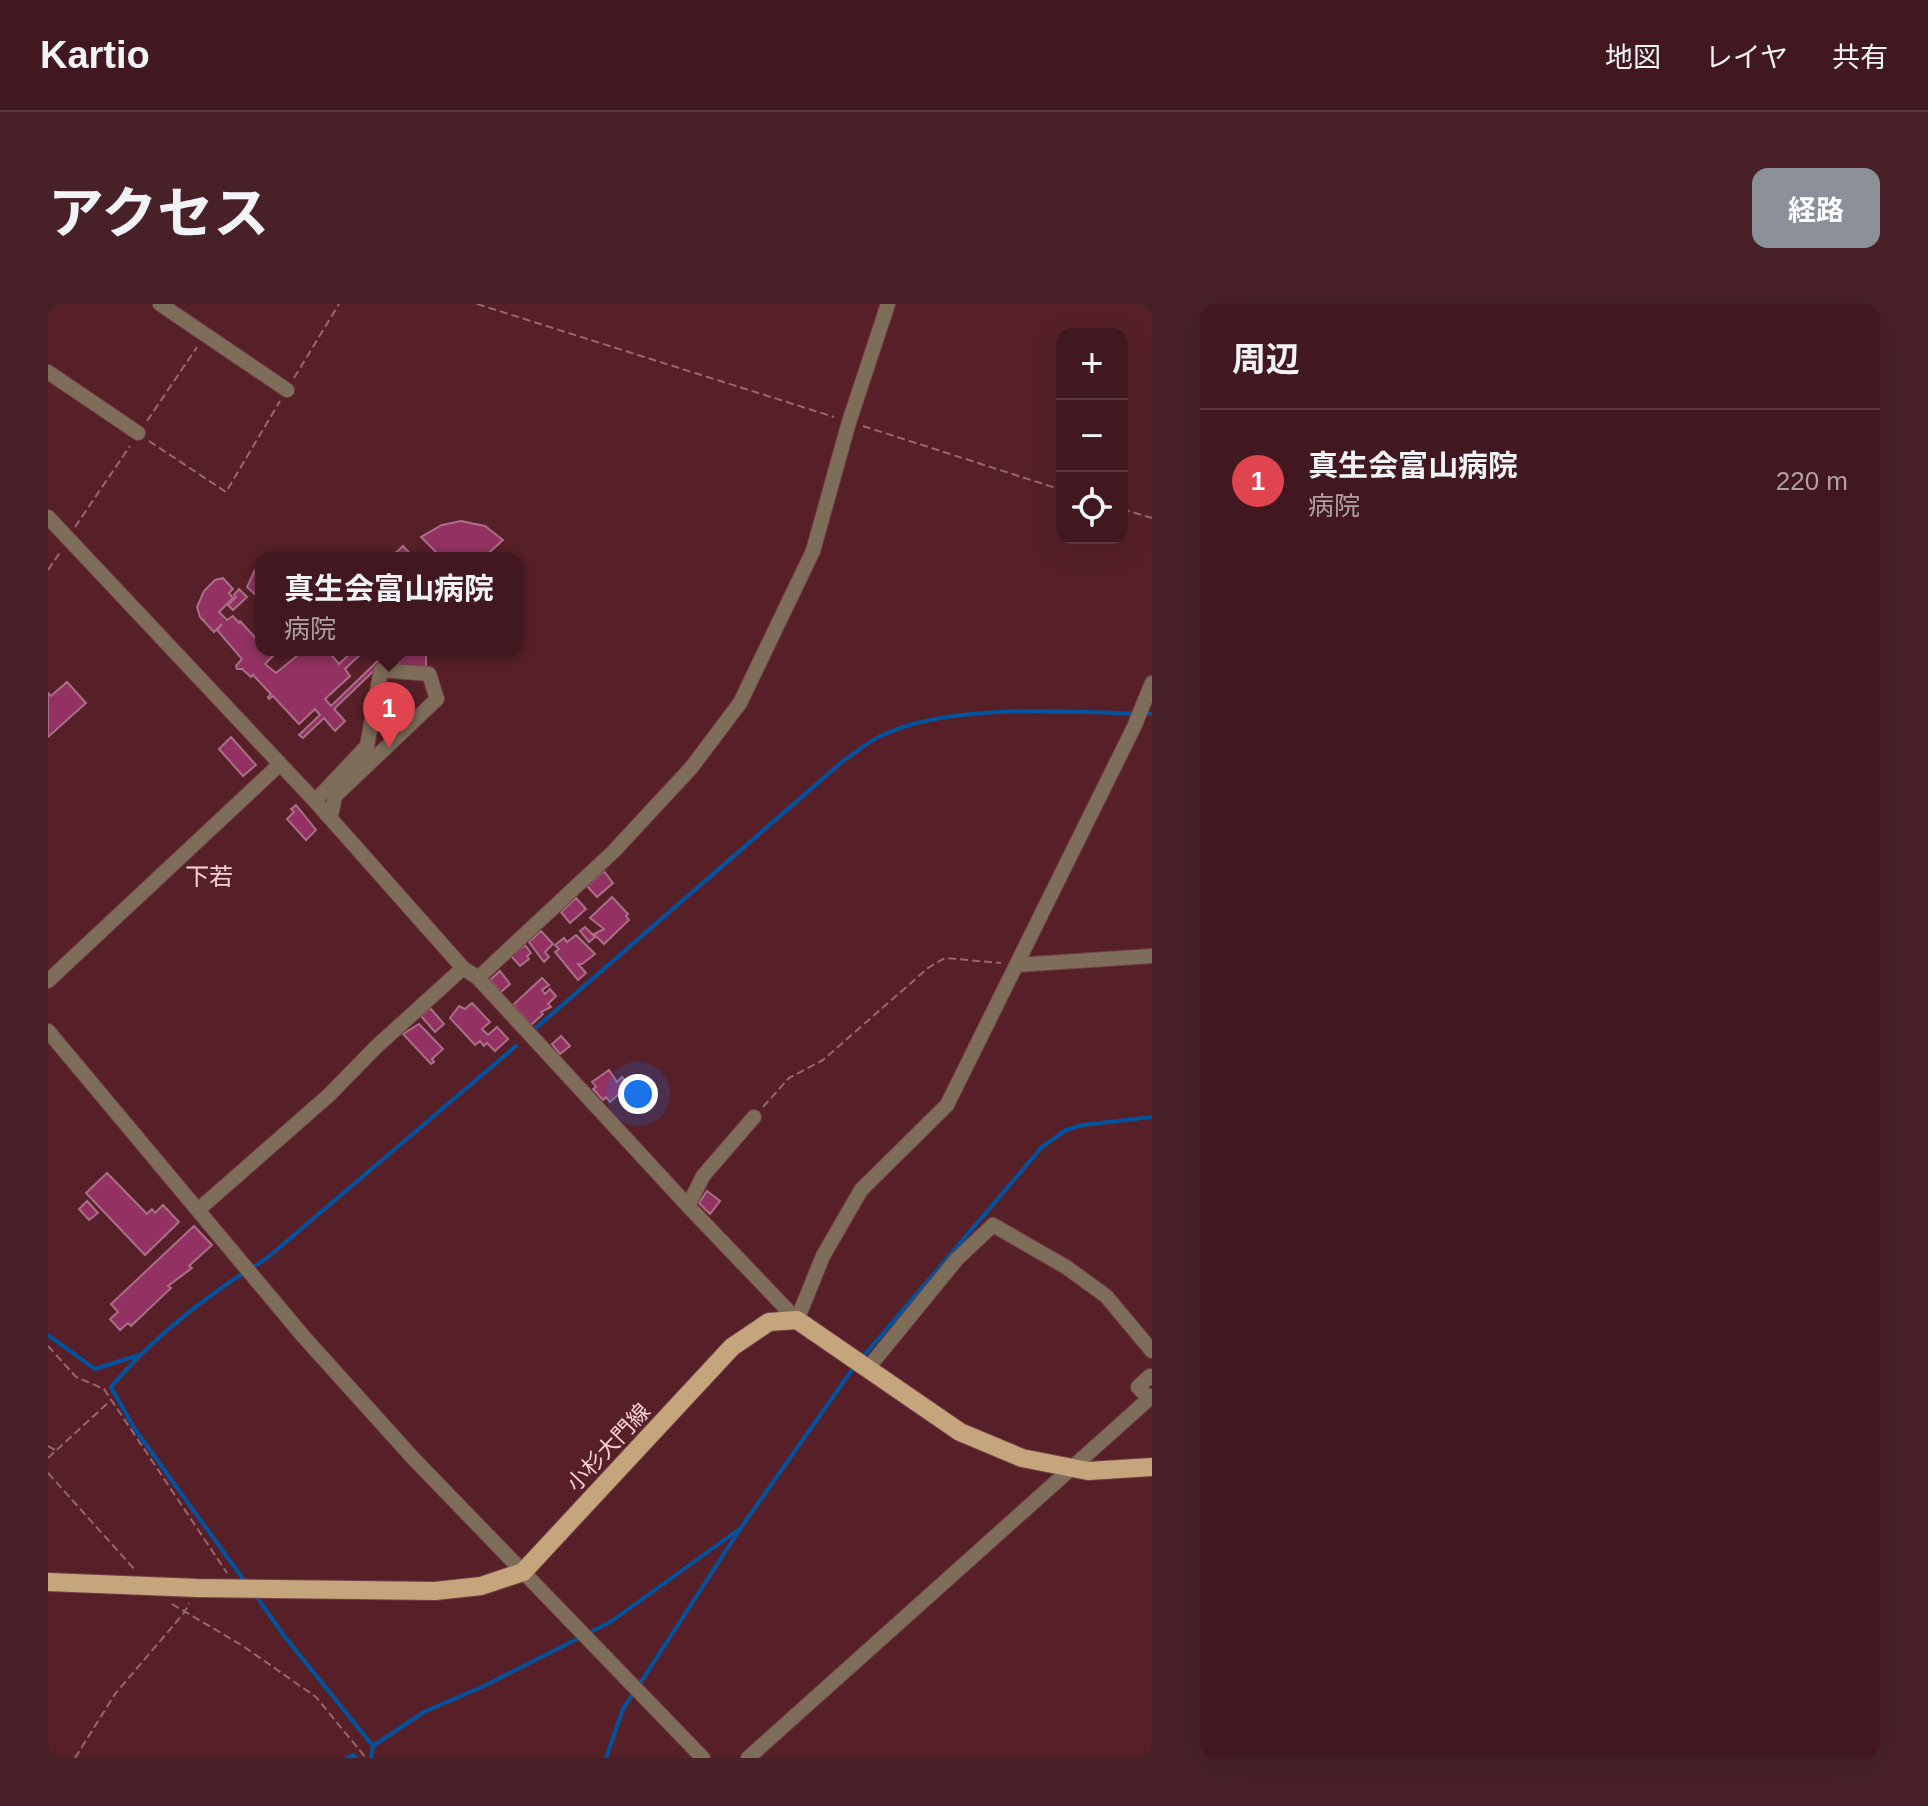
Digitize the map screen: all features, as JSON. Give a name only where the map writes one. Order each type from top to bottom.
[{"type":"main road","points":[[797,1320],[960,1432],[1022,1458],[1071,1469],[1152,1467]]},
{"type":"main road","name":"小杉大門線","points":[[48,1582],[197,1588],[435,1591],[481,1586],[523,1572],[732,1347],[769,1322],[797,1320]]},
{"type":"street","points":[[160,304],[287,390]]},
{"type":"street","points":[[478,978],[613,852],[691,768],[740,703],[813,551],[849,422],[888,304]]},
{"type":"street","points":[[48,372],[138,433]]},
{"type":"street","points":[[48,517],[315,801],[463,968],[478,978],[797,1320],[823,1256],[861,1190],[947,1105],[1134,727],[1152,683]]},
{"type":"street","points":[[315,801],[367,746],[381,670],[429,674],[437,699],[335,796],[332,811],[327,815]]},
{"type":"street","points":[[1134,727],[1152,727]]},
{"type":"street","points":[[48,981],[279,765]]},
{"type":"street","points":[[1016,965],[1152,956]]},
{"type":"street","points":[[198,1210],[329,1095],[376,1047],[463,968]]},
{"type":"street","points":[[48,1031],[303,1336],[412,1457],[703,1758]]},
{"type":"street","points":[[688,1206],[703,1176],[754,1117]]},
{"type":"street","points":[[868,1368],[957,1259],[993,1225],[1066,1267],[1106,1296],[1152,1351]]},
{"type":"street","points":[[748,1758],[1151,1397],[1138,1387],[1150,1376],[1152,1378]]},
{"type":"path","points":[[477,304],[1056,488]]},
{"type":"path","points":[[48,570],[205,335]]},
{"type":"path","points":[[138,433],[226,492]]},
{"type":"path","points":[[1128,511],[1152,518]]},
{"type":"path","points":[[754,1117],[789,1078],[823,1060],[928,968],[945,958],[970,958],[1016,965]]},
{"type":"path","points":[[48,1346],[76,1377],[104,1389],[237,1587]]},
{"type":"path","points":[[48,1458],[111,1400]]},
{"type":"path","points":[[48,1446],[56,1451]]},
{"type":"path","points":[[48,1473],[133,1567],[139,1575],[139,1586]]},
{"type":"path","points":[[75,1758],[115,1694],[184,1613],[197,1588]]},
{"type":"path","points":[[171,1604],[243,1646],[316,1697],[366,1758]]},
{"type":"building","points":[[461,521],[485,526],[503,540],[490,552],[436,552],[421,537],[442,525]]},
{"type":"building","points":[[255,570],[255,594],[247,587]]},
{"type":"building","points":[[223,578],[233,589],[229,593],[233,598],[219,612],[227,620],[233,616],[255,637],[255,656],[273,656],[265,664],[276,673],[297,656],[332,656],[339,664],[348,656],[359,656],[345,669],[350,676],[325,699],[331,706],[383,656],[386,659],[334,709],[345,721],[335,731],[324,718],[303,738],[299,735],[320,715],[315,709],[299,724],[273,696],[269,699],[271,694],[253,675],[251,677],[242,669],[237,669],[242,659],[217,630],[222,624],[214,632],[200,617],[197,607],[204,591],[215,580]]},
{"type":"building","points":[[239,589],[247,597],[233,610],[228,605]]},
{"type":"building","points":[[399,656],[426,656],[426,677],[398,676]]},
{"type":"building","points":[[67,682],[86,703],[48,737],[48,693],[51,696]]},
{"type":"building","points":[[231,737],[256,765],[243,776],[219,749]]},
{"type":"building","points":[[296,805],[316,830],[306,840],[287,819]]},
{"type":"building","points":[[604,871],[613,883],[597,897],[587,886]]},
{"type":"building","points":[[612,897],[628,914],[629,920],[604,944],[594,934],[604,929],[590,918]]},
{"type":"building","points":[[576,898],[586,909],[570,923],[561,912]]},
{"type":"building","points":[[585,927],[595,937],[589,942],[580,931]]},
{"type":"building","points":[[541,931],[553,944],[545,952],[549,957],[544,962],[529,942]]},
{"type":"building","points":[[576,935],[595,954],[578,964],[586,973],[578,980],[555,952],[559,949],[555,945],[564,938],[567,942]]},
{"type":"building","points":[[525,945],[531,953],[520,966],[511,956]]},
{"type":"building","points":[[500,971],[510,984],[501,992],[490,980]]},
{"type":"building","points":[[542,978],[549,985],[542,990],[545,994],[550,989],[556,996],[548,1004],[551,1007],[541,1012],[543,1014],[531,1025],[513,1005]]},
{"type":"building","points":[[472,1003],[490,1022],[482,1029],[488,1035],[497,1027],[508,1039],[495,1051],[487,1043],[484,1046],[480,1041],[475,1045],[450,1018],[459,1006],[465,1009]]},
{"type":"building","points":[[430,1008],[444,1024],[435,1032],[421,1016]]},
{"type":"building","points":[[419,1024],[443,1049],[431,1064],[403,1034]]},
{"type":"building","points":[[561,1036],[570,1046],[560,1054],[552,1044]]},
{"type":"building","points":[[609,1070],[617,1082],[622,1077],[629,1085],[610,1102],[606,1097],[603,1100],[593,1089],[596,1087],[592,1082]]},
{"type":"building","points":[[107,1173],[147,1214],[152,1209],[155,1213],[163,1205],[179,1222],[145,1255],[86,1193]]},
{"type":"building","points":[[707,1191],[720,1201],[710,1214],[699,1203]]},
{"type":"building","points":[[87,1201],[98,1213],[89,1220],[79,1209]]},
{"type":"building","points":[[194,1226],[212,1245],[131,1326],[128,1323],[120,1330],[110,1319],[118,1312],[111,1304]]},
{"type":"waterway","points":[[537,1027],[842,762],[877,738],[911,725],[978,713],[1051,711],[1152,714]]},
{"type":"waterway","points":[[252,1268],[516,1046]]},
{"type":"waterway","points":[[862,1358],[1042,1147],[1066,1130],[1083,1125],[1152,1117]]},
{"type":"waterway","points":[[245,1272],[174,1325],[141,1354],[111,1387],[134,1428],[246,1583]]},
{"type":"waterway","points":[[48,1335],[95,1369],[136,1356]]},
{"type":"waterway","points":[[639,1685],[740,1529],[854,1367]]},
{"type":"waterway","points":[[587,1634],[612,1621],[738,1530]]},
{"type":"waterway","points":[[254,1593],[285,1637],[373,1746]]},
{"type":"waterway","points":[[371,1758],[373,1746],[424,1712],[579,1638]]},
{"type":"waterway","points":[[606,1758],[623,1709],[634,1692]]},
{"type":"waterway","points":[[347,1758],[353,1755],[356,1758]]},
{"type":"place","name":"真生会富山病院","points":[[389,748]]},
{"type":"district","name":"下若","points":[[209,877]]}]
